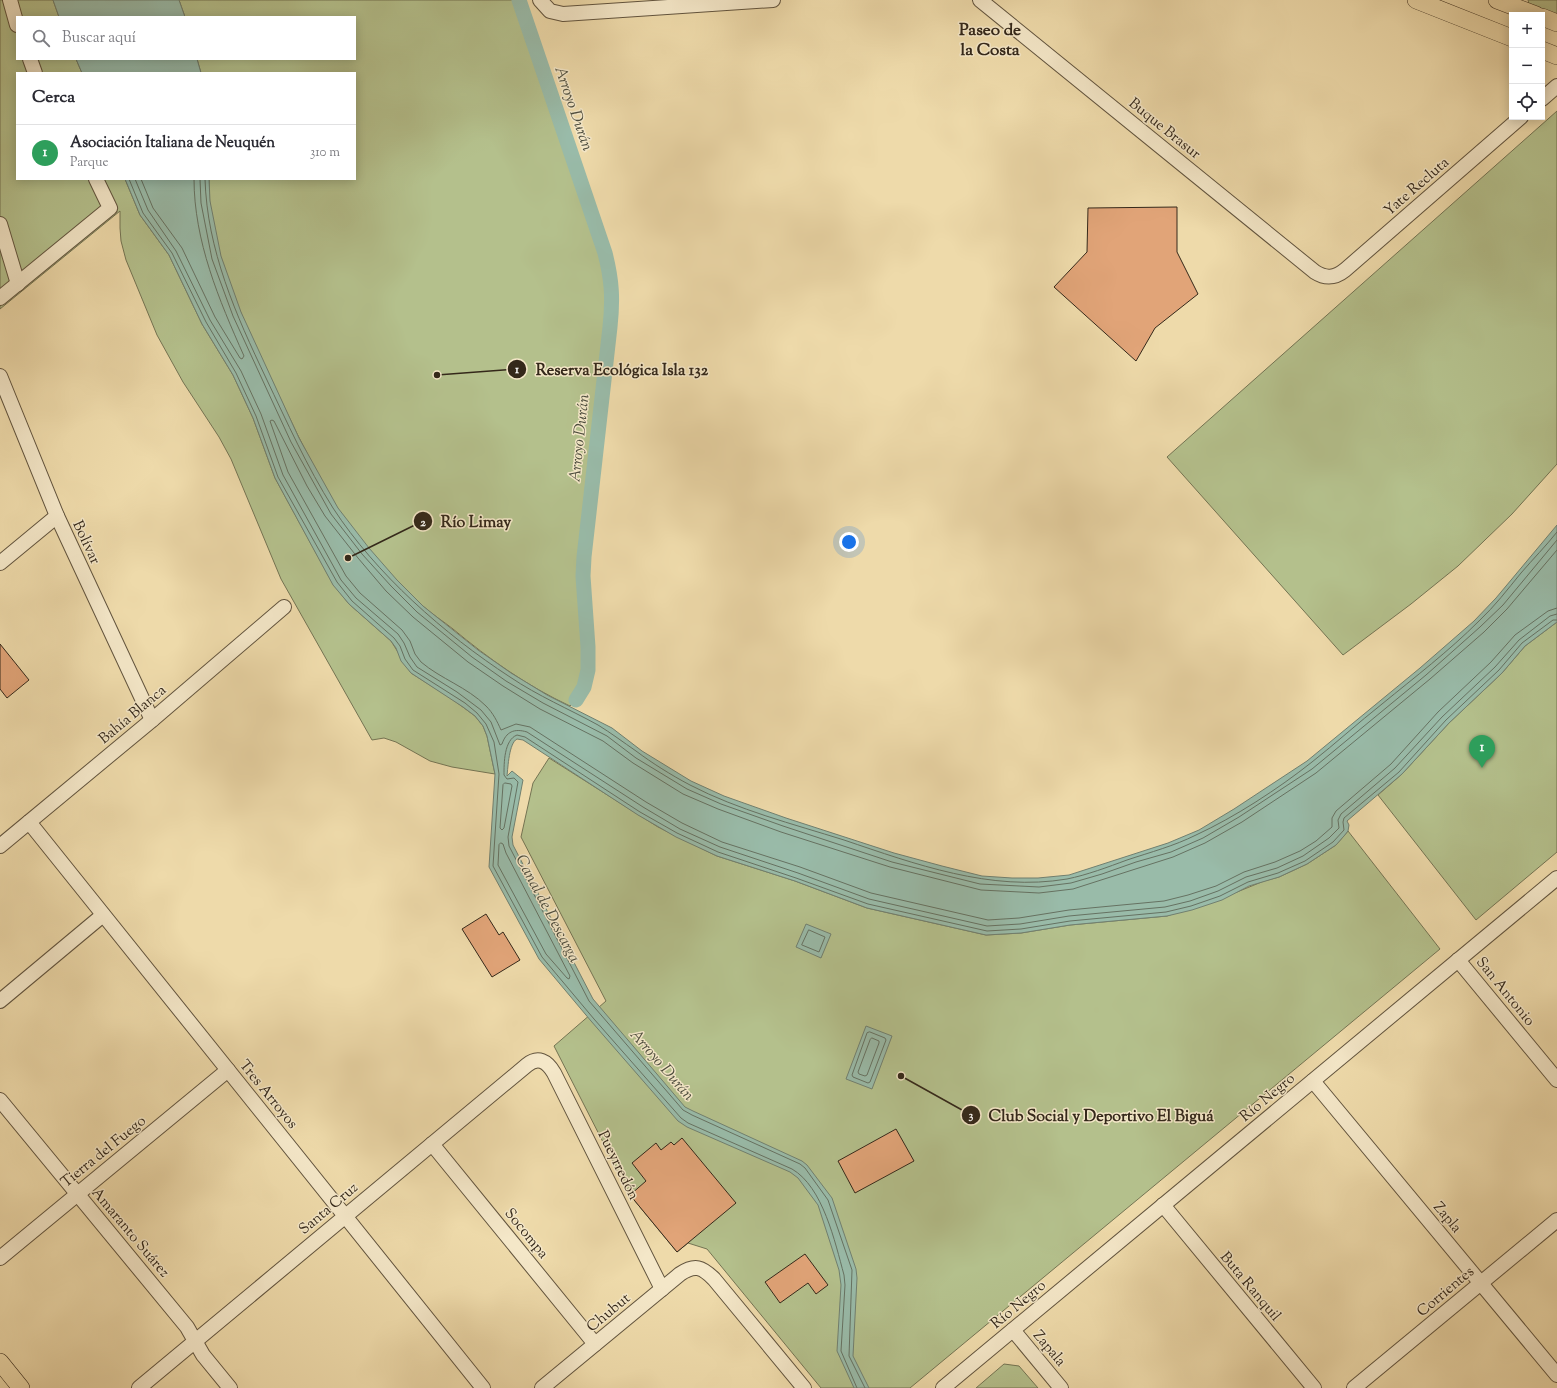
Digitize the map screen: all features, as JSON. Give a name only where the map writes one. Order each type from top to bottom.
[{"type":"main road","points":[[1416,0],[1509,37]]},
{"type":"main road","points":[[1497,0],[1524,10]]},
{"type":"main road","points":[[1545,18],[1557,23]]},
{"type":"main road","points":[[1545,51],[1557,56]]},
{"type":"main road","points":[[0,1362],[22,1388]]},
{"type":"street","points":[[10,0],[16,21]]},
{"type":"street","points":[[540,0],[550,11],[563,14],[773,0]]},
{"type":"street","name":"Buque Brasur","points":[[980,0],[1314,272],[1324,277],[1330,277]]},
{"type":"street","points":[[30,60],[35,72]]},
{"type":"street","points":[[1545,96],[1557,86]]},
{"type":"street","name":"Yate Recluta","points":[[1330,277],[1335,276],[1345,270],[1518,120]]},
{"type":"street","points":[[0,298],[110,208],[96,180]]},
{"type":"street","points":[[0,224],[18,284]]},
{"type":"street","name":"Bolívar","points":[[0,376],[57,516],[152,720]]},
{"type":"street","points":[[0,563],[57,516]]},
{"type":"street","name":"Bahía Blanca","points":[[0,846],[152,720],[284,607]]},
{"type":"street","name":"Tres Arroyos","points":[[29,822],[483,1388]]},
{"type":"street","name":"Río Negro","points":[[943,1388],[1557,878]]},
{"type":"street","points":[[0,1001],[103,915]]},
{"type":"street","name":"San Antonio","points":[[1458,960],[1557,1080]]},
{"type":"street","name":"Santa Cruz","points":[[139,1388],[526,1065],[531,1062],[541,1060]]},
{"type":"street","name":"Pueyrredón","points":[[541,1060],[547,1063],[554,1073],[662,1289]]},
{"type":"street","name":"Tierra del Fuego","points":[[0,1258],[228,1070]]},
{"type":"street","name":"Zapla","points":[[1313,1080],[1557,1376]]},
{"type":"street","name":"Amaranto Suárez","points":[[0,1100],[187,1327],[203,1355],[230,1388]]},
{"type":"street","name":"Socompa","points":[[432,1144],[595,1344]]},
{"type":"street","name":"Buta Ranquil","points":[[1163,1205],[1314,1388]]},
{"type":"street","name":"Corrientes","points":[[1354,1388],[1557,1220]]},
{"type":"street","name":"Chubut","points":[[542,1388],[662,1289],[686,1271],[698,1268],[704,1270],[714,1279],[804,1388]]},
{"type":"street","name":"Zapala","points":[[1013,1330],[1061,1388]]},
{"type":"green space","points":[[0,0],[53,0],[59,16],[16,16],[16,60],[76,60],[82,72],[16,72],[16,180],[125,180],[140,215],[169,255],[202,324],[233,375],[253,418],[275,478],[333,584],[349,604],[391,641],[411,673],[452,699],[475,716],[483,726],[487,736],[495,774],[452,767],[430,761],[396,742],[384,738],[372,740],[281,579],[231,459],[219,437],[183,382],[157,335],[126,260],[121,241],[120,211],[0,309]]},
{"type":"green space","points":[[179,0],[519,0],[605,253],[611,290],[610,327],[584,557],[583,592],[588,647],[587,678],[580,695],[570,706],[539,690],[509,671],[480,651],[427,610],[389,573],[357,534],[334,503],[298,435],[252,339],[225,272],[213,225],[209,180],[356,180],[356,72],[201,72],[197,60],[356,60],[356,16],[185,16]]},
{"type":"green space","points":[[1528,0],[1557,0],[1557,17],[1529,4]]},
{"type":"green space","points":[[1557,111],[1557,464],[1512,514],[1458,566],[1411,604],[1343,655],[1167,457]]},
{"type":"green space","points":[[1557,622],[1557,852],[1476,920],[1378,795],[1402,774],[1449,723],[1502,673],[1525,646]]},
{"type":"green space","points":[[549,758],[658,827],[717,856],[795,881],[867,908],[986,935],[1021,933],[1070,925],[1167,916],[1279,877],[1307,864],[1336,845],[1348,831],[1440,949],[910,1388],[821,1388],[707,1249],[688,1243],[677,1252],[630,1195],[554,1046],[606,1001],[521,837],[533,783]]},
{"type":"green space","points":[[1004,1364],[1019,1366],[1038,1388],[976,1388]]},
{"type":"water","points":[[53,0],[179,0],[185,16],[59,16]]},
{"type":"water","points":[[76,60],[197,60],[201,72],[82,72]]},
{"type":"water","points":[[125,180],[209,180],[210,201],[221,256],[241,312],[299,438],[338,508],[369,548],[397,580],[423,606],[478,650],[511,673],[547,695],[612,728],[642,751],[691,781],[724,796],[786,818],[894,853],[982,876],[1038,878],[1069,875],[1168,843],[1199,830],[1307,761],[1420,668],[1474,621],[1496,598],[1557,525],[1557,622],[1525,646],[1502,673],[1449,723],[1402,774],[1347,821],[1349,825],[1348,831],[1336,845],[1307,864],[1279,877],[1249,886],[1222,900],[1192,910],[1167,916],[1070,925],[1021,933],[986,935],[867,908],[795,881],[717,856],[676,837],[638,815],[523,740],[517,739],[514,741],[509,756],[507,776],[512,771],[523,780],[512,837],[513,845],[593,999],[685,1107],[802,1161],[807,1165],[832,1198],[856,1269],[857,1278],[853,1356],[869,1388],[854,1388],[837,1351],[841,1285],[839,1270],[818,1205],[798,1178],[790,1172],[687,1127],[678,1121],[539,959],[489,867],[495,774],[487,736],[483,726],[475,716],[463,707],[411,673],[401,661],[396,648],[391,641],[349,604],[333,585],[275,478],[253,418],[233,375],[202,324],[169,255],[140,215]]},
{"type":"water","points":[[806,924],[831,934],[821,958],[796,947]]},
{"type":"water","points":[[866,1026],[892,1036],[872,1089],[846,1079]]},
{"type":"building","points":[[1177,207],[1177,252],[1198,294],[1155,328],[1136,361],[1054,287],[1087,252],[1088,208]]},
{"type":"building","points":[[0,644],[29,680],[7,698],[0,689]]},
{"type":"building","points":[[486,914],[499,935],[503,932],[520,960],[492,977],[462,929]]},
{"type":"building","points":[[896,1129],[914,1161],[855,1193],[838,1161]]},
{"type":"building","points":[[682,1138],[736,1203],[677,1252],[630,1195],[646,1181],[632,1163],[656,1143],[661,1150],[671,1142],[674,1145]]},
{"type":"building","points":[[805,1254],[828,1285],[816,1294],[808,1283],[780,1303],[765,1282]]},
{"type":"waterway","name":"Arroyo Durán","points":[[519,0],[605,253],[611,290],[610,327],[584,557],[583,576],[588,647],[588,670],[584,687],[576,700]]},
{"type":"place","name":"Reserva Ecológica Isla 132","points":[[437,375]]},
{"type":"place","name":"Río Limay","points":[[348,558]]},
{"type":"place","name":"Asociación Italiana de Neuquén","points":[[1482,768]]},
{"type":"place","name":"Club Social y Deportivo El Biguá","points":[[901,1076]]},
{"type":"district","name":"Paseo de la Costa","points":[[990,39]]},
{"type":"water label","name":"Canal de Descarga","points":[[549,908]]}]
